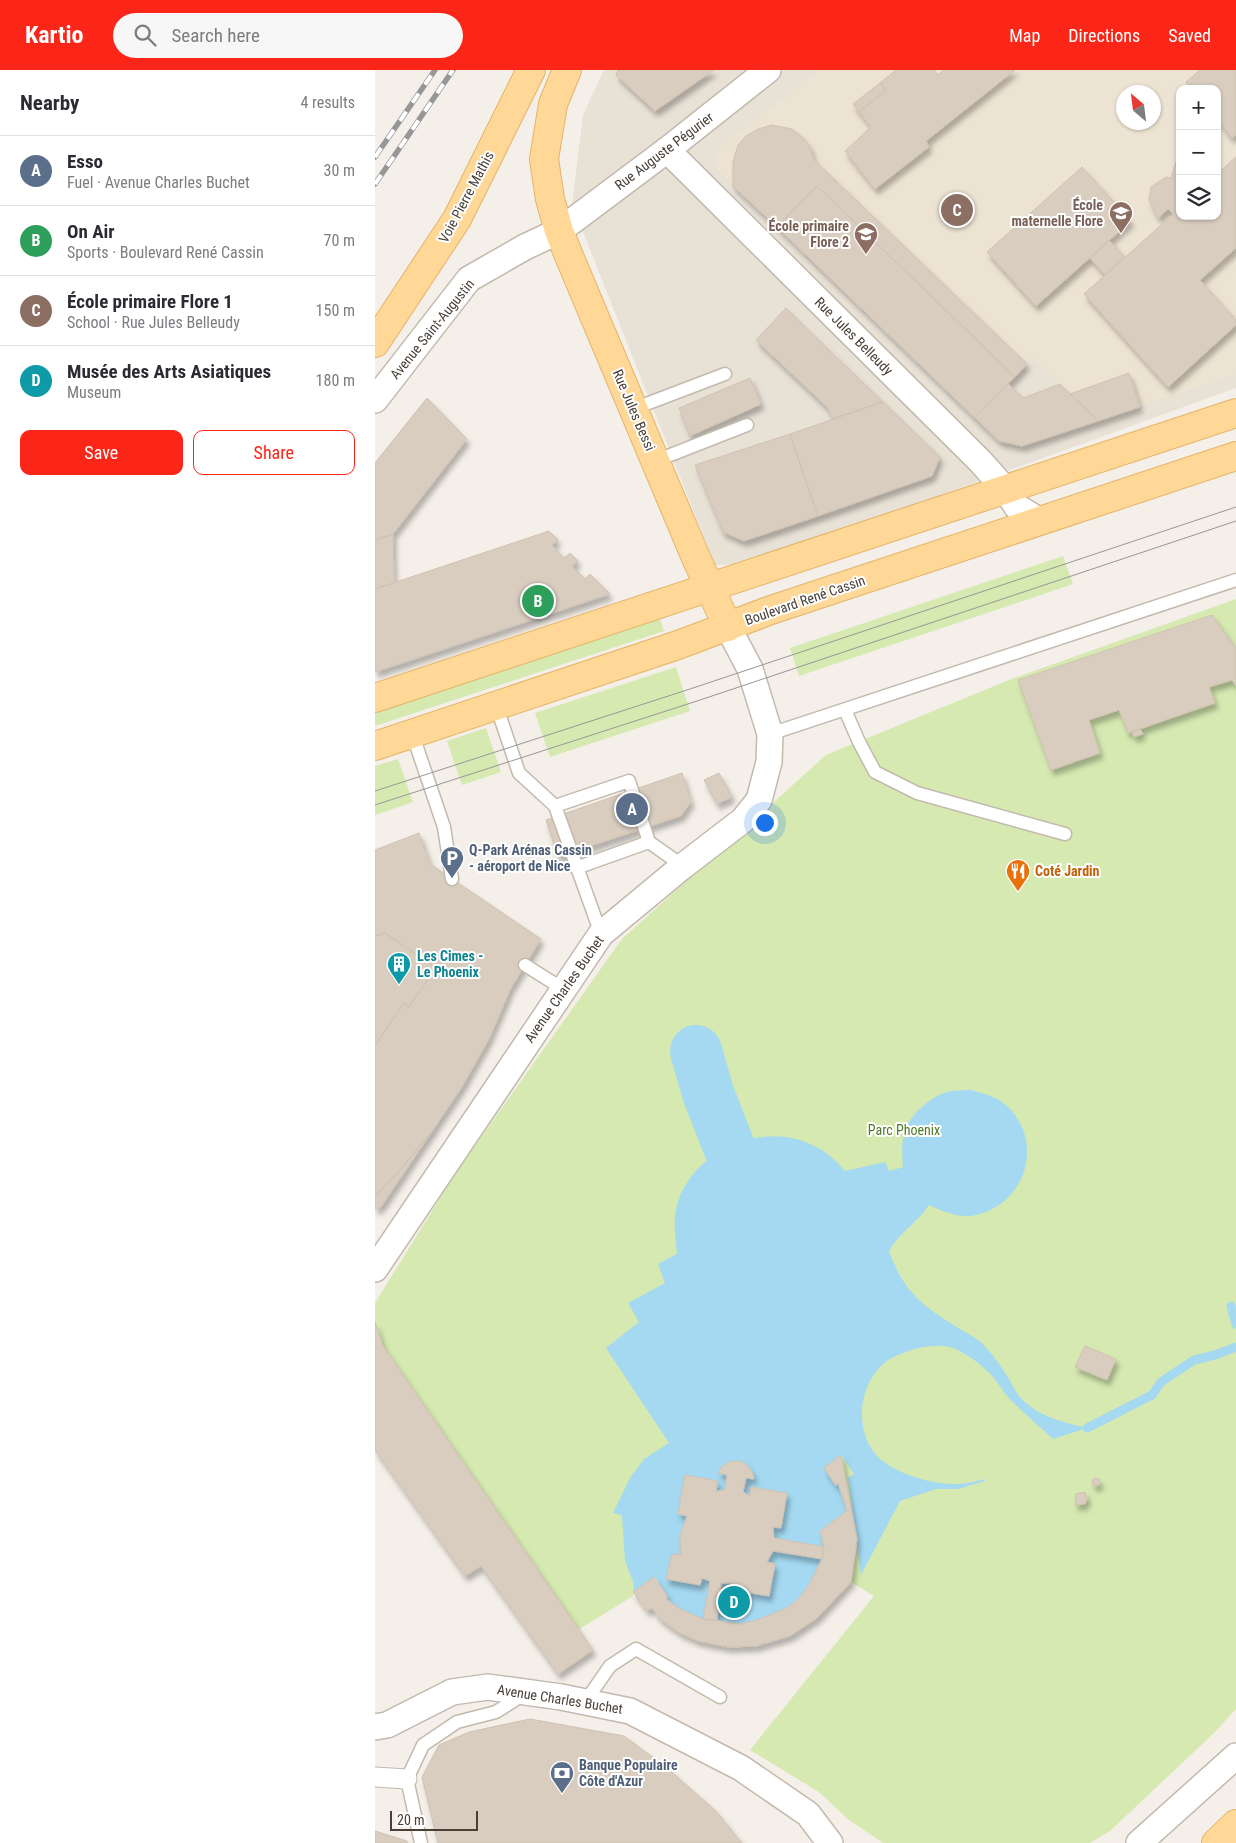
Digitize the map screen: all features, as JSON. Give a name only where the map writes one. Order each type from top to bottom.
[{"type":"main road","name":"Voie Pierre Mathis","points":[[375,343],[457,219],[531,70]]},
{"type":"main road","points":[[559,231],[550,199],[544,159],[553,104],[567,70]]},
{"type":"main road","name":"Rue Jules Bessi","points":[[559,231],[709,588],[728,626]]},
{"type":"main road","points":[[375,698],[1236,413]]},
{"type":"main road","name":"Boulevard René Cassin","points":[[375,746],[495,704],[678,645],[780,607],[1236,456]]},
{"type":"main road","points":[[1216,1843],[1236,1824]]},
{"type":"street","name":"Rue Auguste Pégurier","points":[[559,231],[769,70]]},
{"type":"street","name":"Rue Jules Belleudy","points":[[667,150],[980,461],[1005,489],[1017,507],[1040,521]]},
{"type":"street","name":"Avenue Saint-Augustin","points":[[375,400],[469,279],[525,247],[559,231]]},
{"type":"street","name":"Avenue Charles Buchet","points":[[375,1269],[601,934],[683,866],[743,820],[759,800],[769,762],[770,734],[750,669],[728,626]]},
{"type":"street","name":"Avenue Charles Buchet","points":[[375,1727],[387,1725],[452,1692],[488,1687],[630,1711],[741,1768],[808,1814],[830,1843]]},
{"type":"street","points":[[1139,1843],[1236,1756]]},
{"type":"street","points":[[375,1777],[407,1779]]},
{"type":"lane","points":[[633,409],[725,374]]},
{"type":"lane","points":[[655,461],[747,425]]},
{"type":"lane","points":[[770,734],[1236,580]]},
{"type":"lane","points":[[495,704],[519,773],[555,806],[601,934]]},
{"type":"lane","points":[[845,710],[875,772],[917,792],[1065,834]]},
{"type":"lane","points":[[412,734],[444,827],[452,878]]},
{"type":"lane","points":[[555,806],[629,781],[649,842],[683,866]]},
{"type":"lane","points":[[576,868],[649,842]]},
{"type":"lane","points":[[525,965],[563,990]]},
{"type":"lane","points":[[585,1702],[610,1666],[636,1649],[720,1697]]},
{"type":"lane","points":[[421,1843],[407,1779],[423,1745],[457,1722],[496,1712],[526,1694]]},
{"type":"shaded area","points":[[604,70],[1236,70],[1236,388],[750,564],[715,565],[572,204],[583,115]]},
{"type":"shaded area","points":[[820,70],[1236,70],[1236,374],[1140,407],[1129,373],[1070,394],[1033,358],[974,417],[716,168],[719,148]]},
{"type":"green space","points":[[1063,556],[1073,584],[799,676],[790,648]]},
{"type":"green space","name":"Parc Phoenix","points":[[1236,599],[1236,1709],[1214,1733],[1110,1831],[1090,1843],[883,1843],[849,1820],[819,1792],[750,1750],[874,1596],[851,1582],[857,1539],[841,1455],[824,1468],[835,1485],[838,1483],[847,1511],[820,1531],[824,1547],[774,1538],[773,1527],[781,1528],[787,1493],[752,1487],[743,1492],[754,1478],[743,1463],[733,1461],[722,1467],[718,1473],[727,1475],[716,1491],[717,1481],[685,1476],[678,1514],[681,1555],[672,1554],[666,1579],[654,1577],[633,1592],[633,1596],[578,1630],[383,1346],[375,1322],[375,1303],[455,1174],[622,939],[826,755],[1009,680]]},
{"type":"green space","points":[[659,617],[664,631],[375,726],[375,712]]},
{"type":"green space","points":[[676,667],[690,711],[550,757],[535,713]]},
{"type":"green space","points":[[486,728],[501,772],[462,785],[447,741]]},
{"type":"green space","points":[[398,759],[413,802],[375,815],[375,766]]},
{"type":"water","points":[[971,1090],[1001,1101],[1020,1123],[1026,1140],[1027,1157],[1023,1174],[1015,1189],[1004,1202],[988,1211],[970,1216],[960,1216],[929,1205],[889,1251],[900,1275],[913,1294],[930,1309],[982,1344],[991,1353],[1026,1403],[1033,1409],[1050,1417],[1087,1428],[1053,1439],[1008,1397],[989,1372],[956,1349],[937,1346],[918,1348],[906,1352],[887,1361],[877,1371],[869,1382],[864,1395],[862,1423],[871,1449],[888,1465],[917,1478],[949,1484],[965,1484],[985,1479],[985,1481],[958,1489],[936,1489],[900,1501],[861,1575],[848,1478],[854,1474],[841,1455],[824,1468],[835,1485],[838,1483],[847,1511],[820,1531],[824,1547],[774,1538],[773,1527],[781,1528],[787,1493],[752,1487],[750,1496],[743,1492],[746,1478],[754,1478],[743,1463],[733,1461],[727,1463],[718,1473],[727,1475],[725,1490],[716,1491],[717,1481],[685,1475],[678,1514],[687,1516],[680,1536],[681,1555],[672,1554],[666,1579],[700,1585],[702,1578],[710,1581],[703,1619],[680,1609],[666,1599],[668,1597],[655,1577],[633,1592],[634,1584],[625,1561],[622,1515],[613,1513],[630,1478],[644,1459],[669,1443],[606,1348],[639,1322],[628,1303],[665,1283],[658,1264],[677,1254],[675,1215],[684,1188],[696,1171],[712,1156],[731,1145],[752,1139],[774,1136],[796,1139],[816,1147],[832,1158],[845,1171],[885,1162],[889,1171],[903,1167],[902,1149],[904,1135],[912,1117],[937,1096],[954,1091]]},
{"type":"water","points":[[773,1551],[822,1559],[802,1595],[786,1608],[771,1616],[754,1621],[734,1624],[717,1620],[721,1583],[732,1583],[733,1590],[769,1596],[775,1564],[767,1562]]},
{"type":"building","points":[[618,70],[714,70],[655,111],[616,75]]},
{"type":"building","points":[[896,70],[934,70],[938,75],[944,70],[1015,70],[926,141],[929,147],[875,189],[845,151],[871,127],[859,112],[886,90],[880,83]]},
{"type":"building","points":[[1200,70],[1236,70],[1236,135],[1232,138],[1221,124],[1221,85],[1188,85],[1186,82]]},
{"type":"building","points":[[880,83],[886,90],[859,112],[853,104]]},
{"type":"building","points":[[772,125],[792,129],[801,136],[809,145],[814,160],[1027,364],[1015,377],[817,186],[777,227],[733,186],[733,162],[738,145],[746,136],[758,129]]},
{"type":"building","points":[[1236,157],[1236,248],[1200,280],[1236,320],[1236,325],[1168,387],[1084,294],[1176,212],[1176,220],[1221,220],[1221,170]]},
{"type":"building","points":[[1176,162],[1176,211],[1173,214],[1168,209],[1158,218],[1149,200],[1151,187],[1166,177],[1171,178]]},
{"type":"building","points":[[1082,167],[1131,221],[1036,306],[987,252]]},
{"type":"building","points":[[817,186],[1015,377],[974,417],[777,227]]},
{"type":"building","points":[[1109,240],[1125,257],[1105,275],[1090,258]]},
{"type":"building","points":[[786,308],[883,402],[832,419],[828,408],[756,340]]},
{"type":"building","points":[[1129,373],[1140,407],[1098,421],[1070,394]]},
{"type":"building","points":[[750,378],[761,404],[690,436],[679,408]]},
{"type":"building","points":[[1008,384],[1023,398],[1060,384],[1098,421],[1022,446],[999,441],[974,417]]},
{"type":"building","points":[[427,398],[467,439],[393,534],[375,540],[375,463]]},
{"type":"building","points":[[883,402],[940,457],[932,476],[818,516],[790,434]]},
{"type":"building","points":[[790,434],[818,516],[744,541],[723,532],[695,465]]},
{"type":"building","points":[[549,531],[558,540],[552,545],[564,558],[570,553],[578,561],[572,566],[585,579],[590,574],[610,594],[375,672],[375,589]]},
{"type":"building","points":[[393,534],[394,583],[375,589],[375,540]]},
{"type":"building","points":[[1212,615],[1236,649],[1236,686],[1232,680],[1209,687],[1215,703],[1128,733],[1119,710],[1089,720],[1100,753],[1051,770],[1018,680]]},
{"type":"building","points":[[1140,729],[1143,734],[1134,737],[1132,732]]},
{"type":"building","points":[[682,773],[691,802],[681,816],[558,857],[546,820]]},
{"type":"building","points":[[719,773],[732,797],[717,804],[704,780]]},
{"type":"building","points":[[419,833],[430,864],[541,939],[511,988],[489,1039],[462,1087],[433,1130],[400,1170],[375,1196],[375,1046],[404,1003],[409,1007],[436,968],[385,933],[375,936],[375,850]]},
{"type":"building","name":"Les Cimes - Le Phoenix","points":[[385,933],[436,968],[409,1007],[404,1003],[375,1046],[375,936]]},
{"type":"building","points":[[433,1130],[381,1207],[375,1209],[375,1196],[400,1170]]},
{"type":"building","points":[[375,1322],[383,1346],[593,1650],[558,1674],[481,1566],[465,1576],[375,1450]]},
{"type":"building","points":[[1085,1346],[1116,1359],[1107,1380],[1075,1367]]},
{"type":"building","points":[[841,1455],[857,1539],[851,1582],[817,1618],[790,1636],[756,1646],[728,1647],[698,1641],[680,1633],[660,1619],[652,1608],[647,1611],[633,1592],[654,1577],[668,1597],[666,1599],[680,1609],[703,1619],[740,1624],[757,1620],[784,1609],[797,1601],[808,1586],[822,1559],[824,1547],[820,1531],[847,1511],[838,1483],[836,1486],[824,1468]]},
{"type":"building","points":[[732,1461],[746,1464],[752,1471],[754,1479],[746,1478],[743,1492],[750,1496],[751,1487],[787,1493],[781,1528],[773,1527],[774,1538],[824,1547],[822,1559],[773,1551],[767,1562],[775,1564],[769,1596],[732,1590],[732,1583],[721,1583],[717,1620],[703,1619],[710,1581],[702,1578],[700,1585],[666,1579],[672,1554],[681,1555],[680,1536],[687,1516],[678,1514],[685,1475],[718,1481],[716,1491],[725,1490],[727,1475],[718,1473],[722,1466]]},
{"type":"building","points":[[1096,1478],[1100,1482],[1096,1486],[1092,1482]]},
{"type":"building","points":[[1085,1492],[1087,1499],[1085,1504],[1075,1505],[1076,1494]]},
{"type":"building","name":"Banque Populaire Côte d'Azur","points":[[530,1719],[624,1736],[666,1767],[716,1811],[742,1843],[438,1843],[422,1777],[439,1745],[469,1732]]},
{"type":"building","points":[[375,1831],[407,1841],[408,1843],[375,1843]]},
{"type":"waterway","points":[[696,1051],[708,1093],[729,1147]]},
{"type":"waterway","points":[[1231,1306],[1236,1324]]},
{"type":"waterway","points":[[1087,1428],[1152,1395],[1161,1382],[1194,1360],[1236,1347]]},
{"type":"tram line","points":[[375,791],[693,688],[1236,507]]},
{"type":"tram line","points":[[375,805],[697,701],[1236,521]]},
{"type":"railway","points":[[375,157],[435,70]]},
{"type":"railway","points":[[375,184],[453,70]]},
{"type":"place","name":"École primaire Flore 1","points":[[957,210]]},
{"type":"place","name":"École maternelle Flore","points":[[1121,234]]},
{"type":"place","name":"École primaire Flore 2","points":[[866,255]]},
{"type":"place","name":"On Air","points":[[538,601]]},
{"type":"place","name":"Esso","points":[[632,809]]},
{"type":"place","name":"Q-Park Arénas Cassin - aéroport de Nice","points":[[452,879]]},
{"type":"place","name":"Coté Jardin","points":[[1018,892]]},
{"type":"place","name":"Les Cimes - Le Phoenix","points":[[399,985]]},
{"type":"place","name":"Musée des Arts Asiatiques","points":[[734,1602]]},
{"type":"place","name":"Banque Populaire Côte d'Azur","points":[[562,1794]]}]
